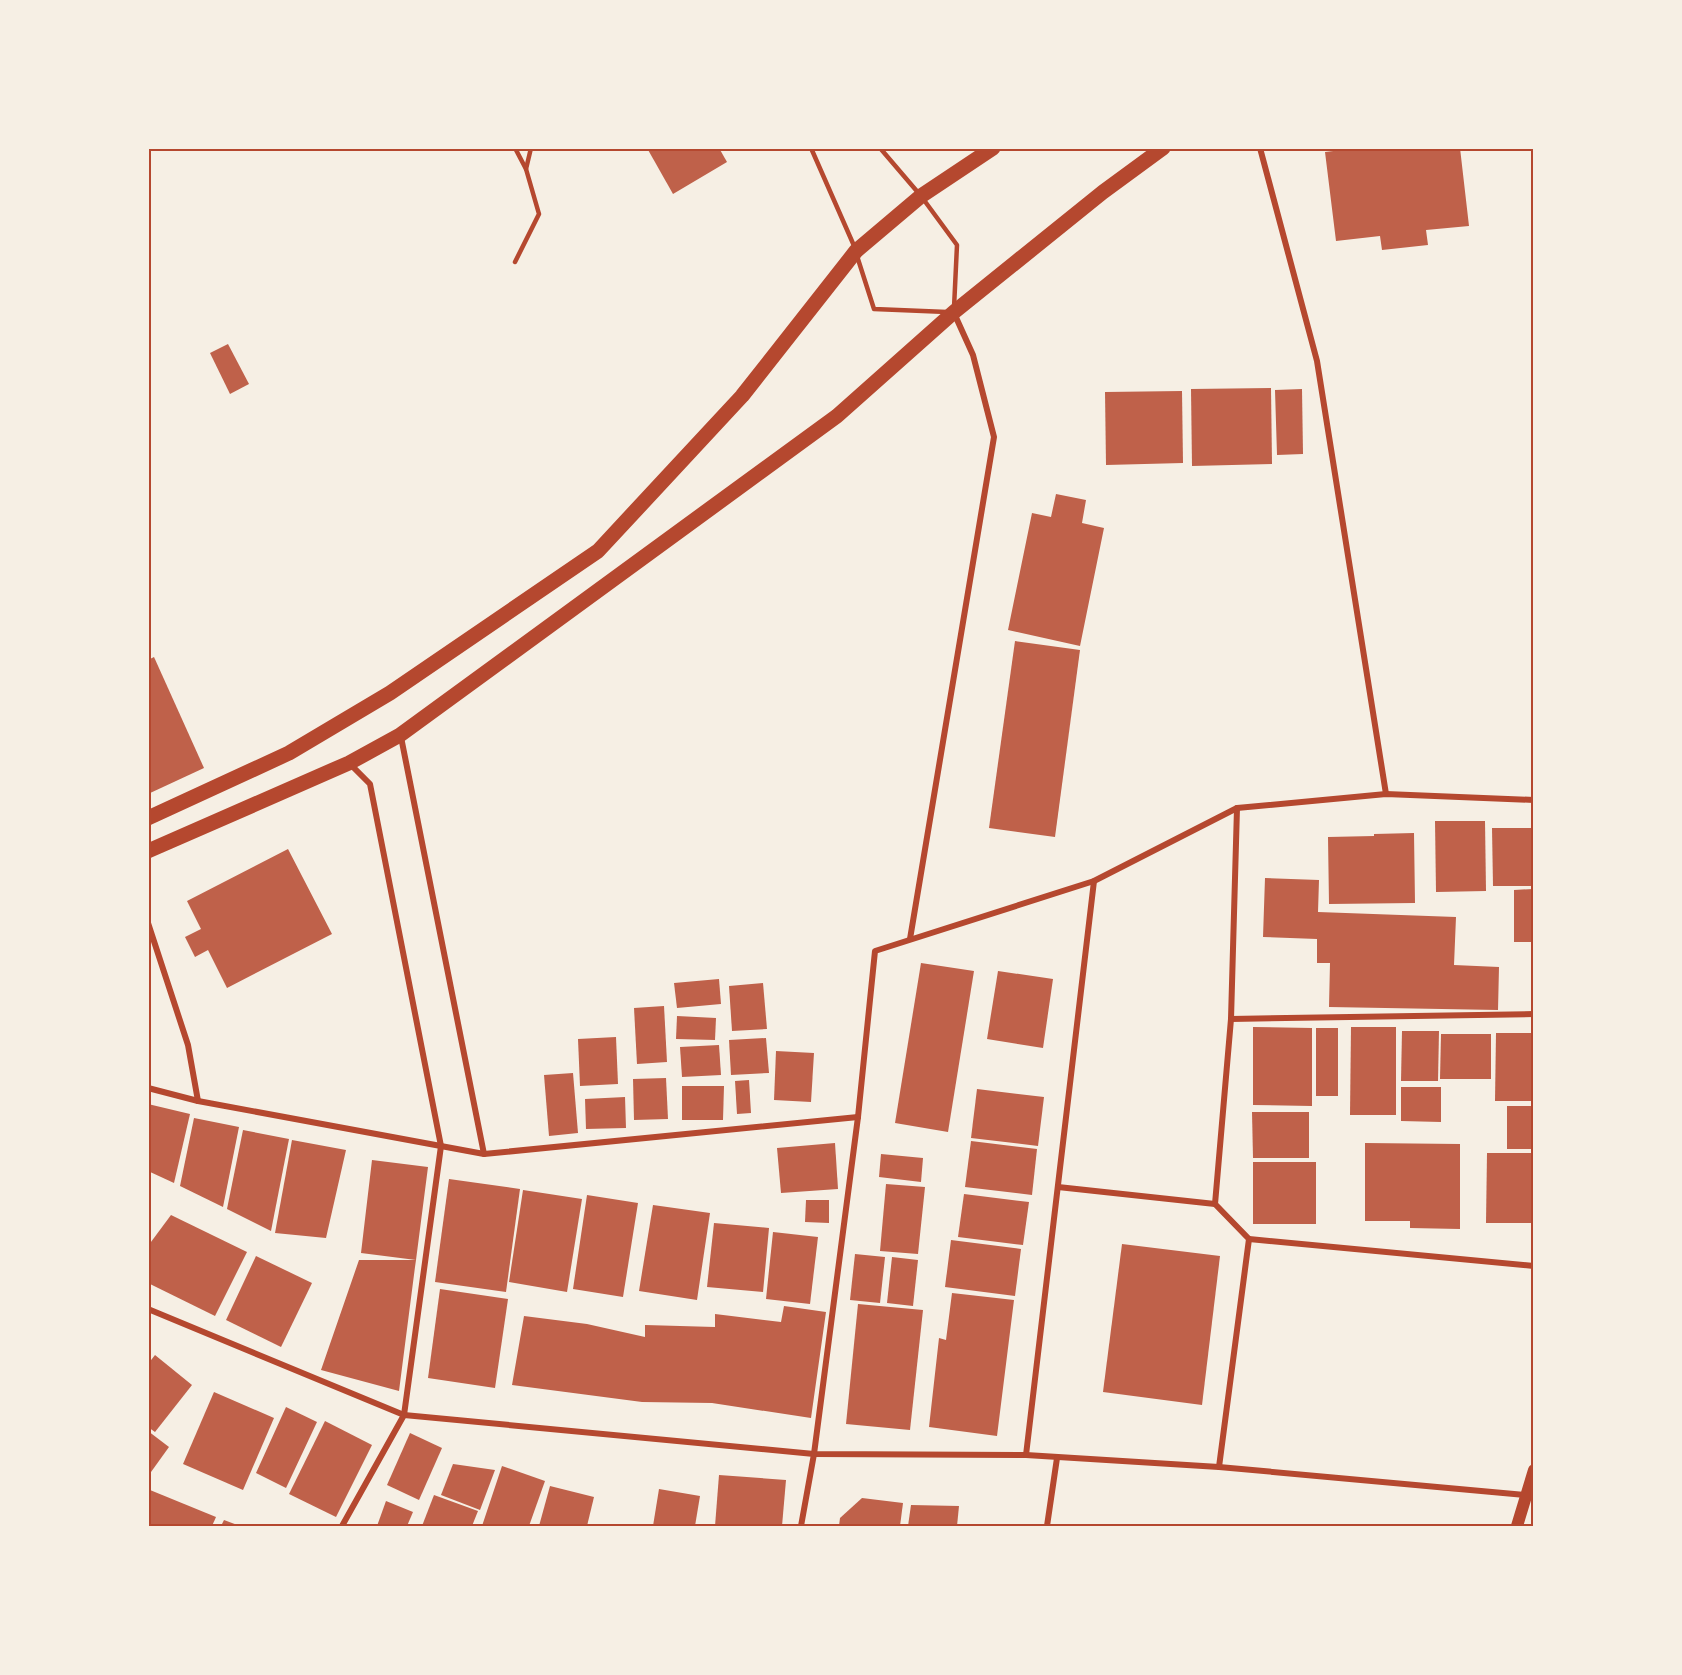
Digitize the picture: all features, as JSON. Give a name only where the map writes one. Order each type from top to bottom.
[{"type":"main road","points":[[148,818],[289,753],[390,693],[598,551],[742,396],[856,251],[921,196],[993,148]]},
{"type":"main road","points":[[148,851],[349,763],[400,735],[837,416],[954,312],[1103,192],[1163,148]]},
{"type":"main road","points":[[1517,1527],[1533,1470]]},
{"type":"street","points":[[1260,148],[1317,361],[1386,794]]},
{"type":"street","points":[[910,939],[994,437],[973,355],[954,312]]},
{"type":"street","points":[[400,735],[484,1154]]},
{"type":"street","points":[[342,1527],[404,1415],[441,1146],[370,784],[349,763]]},
{"type":"street","points":[[801,1527],[814,1454],[858,1117],[875,951],[1094,880],[1237,808],[1386,794],[1533,800]]},
{"type":"street","points":[[1215,1204],[1232,1019],[1237,808]]},
{"type":"street","points":[[1026,1455],[1094,880]]},
{"type":"street","points":[[148,924],[188,1045],[198,1101]]},
{"type":"street","points":[[1232,1019],[1533,1014]]},
{"type":"street","points":[[148,1088],[198,1101],[484,1154],[858,1117]]},
{"type":"street","points":[[1058,1187],[1215,1204],[1250,1239],[1533,1266]]},
{"type":"street","points":[[1219,1467],[1250,1239]]},
{"type":"street","points":[[148,1309],[404,1415],[814,1454],[1026,1455],[1219,1467],[1525,1495]]},
{"type":"street","points":[[1047,1527],[1057,1458]]},
{"type":"lane","points":[[515,148],[526,170],[539,214],[515,262]]},
{"type":"lane","points":[[526,170],[531,148]]},
{"type":"lane","points":[[811,148],[856,251],[874,309],[954,312],[957,245],[921,196],[880,148]]},
{"type":"building","points":[[647,148],[719,148],[727,162],[673,194]]},
{"type":"building","points":[[1358,148],[1460,148],[1469,226],[1426,230],[1428,245],[1382,250],[1380,236],[1336,241],[1325,152]]},
{"type":"building","points":[[228,344],[249,384],[230,394],[210,353]]},
{"type":"building","points":[[1271,388],[1272,464],[1192,466],[1191,389]]},
{"type":"building","points":[[1302,389],[1303,454],[1277,455],[1275,390]]},
{"type":"building","points":[[1182,391],[1183,463],[1106,465],[1105,392]]},
{"type":"building","points":[[1056,494],[1086,500],[1082,523],[1104,528],[1080,646],[1008,630],[1032,513],[1051,517]]},
{"type":"building","points":[[1015,641],[1080,650],[1055,837],[989,828]]},
{"type":"building","points":[[154,657],[204,768],[148,794],[148,660]]},
{"type":"building","points":[[1435,821],[1485,821],[1486,891],[1436,892]]},
{"type":"building","points":[[1492,828],[1533,828],[1533,886],[1493,886]]},
{"type":"building","points":[[1414,833],[1415,903],[1329,904],[1328,837]]},
{"type":"building","points":[[288,849],[332,934],[227,988],[208,950],[195,957],[185,937],[201,929],[187,901]]},
{"type":"building","points":[[1265,878],[1319,880],[1318,912],[1456,917],[1454,965],[1499,967],[1498,1010],[1329,1007],[1330,963],[1317,963],[1317,939],[1263,937]]},
{"type":"building","points":[[1533,889],[1533,942],[1514,942],[1514,890]]},
{"type":"building","points":[[921,963],[974,971],[948,1132],[895,1123]]},
{"type":"building","points":[[998,971],[1053,979],[1043,1048],[987,1039]]},
{"type":"building","points":[[719,979],[721,1004],[677,1008],[674,983]]},
{"type":"building","points":[[763,983],[767,1029],[732,1031],[729,986]]},
{"type":"building","points":[[664,1006],[667,1062],[637,1064],[634,1008]]},
{"type":"building","points":[[677,1016],[716,1018],[715,1040],[676,1039]]},
{"type":"building","points":[[1253,1027],[1312,1028],[1312,1106],[1253,1105]]},
{"type":"building","points":[[1351,1027],[1396,1027],[1396,1115],[1350,1115]]},
{"type":"building","points":[[1316,1028],[1338,1028],[1338,1096],[1316,1096]]},
{"type":"building","points":[[1402,1031],[1439,1031],[1438,1081],[1401,1081]]},
{"type":"building","points":[[1496,1033],[1533,1033],[1533,1101],[1495,1101]]},
{"type":"building","points":[[1441,1034],[1491,1034],[1491,1079],[1440,1079]]},
{"type":"building","points":[[616,1037],[618,1084],[580,1086],[578,1039]]},
{"type":"building","points":[[766,1038],[769,1073],[731,1075],[729,1040]]},
{"type":"building","points":[[719,1045],[721,1075],[682,1077],[680,1047]]},
{"type":"building","points":[[776,1051],[814,1053],[811,1102],[774,1100]]},
{"type":"building","points":[[573,1073],[578,1133],[549,1136],[544,1075]]},
{"type":"building","points":[[666,1078],[668,1119],[634,1120],[633,1079]]},
{"type":"building","points":[[749,1080],[751,1113],[737,1114],[735,1081]]},
{"type":"building","points":[[682,1086],[724,1086],[723,1120],[682,1120]]},
{"type":"building","points":[[1401,1087],[1441,1087],[1441,1122],[1401,1121]]},
{"type":"building","points":[[977,1089],[1044,1097],[1038,1146],[971,1138]]},
{"type":"building","points":[[625,1097],[626,1128],[586,1129],[585,1099]]},
{"type":"building","points":[[148,1104],[190,1114],[174,1183],[148,1171]]},
{"type":"building","points":[[1507,1106],[1533,1106],[1533,1149],[1507,1149]]},
{"type":"building","points":[[1252,1112],[1309,1112],[1309,1158],[1253,1158]]},
{"type":"building","points":[[194,1118],[239,1127],[223,1207],[180,1186]]},
{"type":"building","points":[[243,1130],[289,1139],[271,1231],[227,1209]]},
{"type":"building","points":[[292,1140],[346,1150],[326,1238],[275,1233]]},
{"type":"building","points":[[971,1141],[1037,1149],[1032,1195],[965,1187]]},
{"type":"building","points":[[835,1143],[838,1189],[781,1193],[777,1148]]},
{"type":"building","points":[[1365,1143],[1460,1144],[1460,1229],[1410,1228],[1410,1221],[1365,1221]]},
{"type":"building","points":[[1487,1153],[1533,1153],[1533,1223],[1486,1223]]},
{"type":"building","points":[[881,1154],[923,1158],[921,1182],[879,1177]]},
{"type":"building","points":[[372,1160],[428,1167],[416,1260],[361,1253]]},
{"type":"building","points":[[1253,1162],[1316,1162],[1316,1224],[1253,1224]]},
{"type":"building","points":[[449,1179],[520,1189],[506,1292],[435,1282]]},
{"type":"building","points":[[886,1184],[925,1187],[918,1254],[880,1251]]},
{"type":"building","points":[[523,1190],[582,1199],[567,1292],[509,1282]]},
{"type":"building","points":[[964,1194],[1029,1202],[1023,1245],[958,1237]]},
{"type":"building","points":[[587,1195],[638,1203],[623,1297],[573,1289]]},
{"type":"building","points":[[806,1200],[829,1200],[829,1223],[805,1222]]},
{"type":"building","points":[[653,1205],[710,1213],[697,1300],[639,1291]]},
{"type":"building","points":[[171,1215],[247,1252],[215,1316],[148,1283],[148,1246]]},
{"type":"building","points":[[714,1223],[769,1228],[763,1292],[707,1287]]},
{"type":"building","points":[[773,1232],[818,1237],[810,1304],[766,1299]]},
{"type":"building","points":[[951,1240],[1021,1249],[1015,1296],[945,1287]]},
{"type":"building","points":[[1122,1244],[1220,1256],[1202,1405],[1103,1392]]},
{"type":"building","points":[[855,1254],[885,1257],[880,1303],[850,1300]]},
{"type":"building","points":[[256,1256],[312,1283],[281,1347],[226,1320]]},
{"type":"building","points":[[892,1257],[918,1260],[913,1306],[887,1303]]},
{"type":"building","points":[[359,1260],[416,1260],[399,1391],[321,1370]]},
{"type":"building","points":[[440,1289],[508,1299],[495,1388],[428,1378]]},
{"type":"building","points":[[952,1293],[1014,1300],[997,1436],[929,1427],[939,1338],[946,1340]]},
{"type":"building","points":[[858,1304],[923,1310],[910,1430],[846,1424]]},
{"type":"building","points":[[784,1306],[826,1312],[811,1418],[712,1403],[642,1402],[512,1385],[524,1316],[587,1324],[645,1337],[645,1325],[715,1327],[715,1314],[781,1322]]},
{"type":"building","points":[[155,1355],[192,1385],[155,1432],[148,1427],[148,1364]]},
{"type":"building","points":[[214,1392],[274,1418],[243,1490],[183,1464]]},
{"type":"building","points":[[286,1407],[317,1422],[286,1488],[256,1473]]},
{"type":"building","points":[[325,1421],[372,1445],[336,1517],[289,1494]]},
{"type":"building","points":[[148,1431],[169,1447],[151,1472],[148,1471]]},
{"type":"building","points":[[410,1433],[442,1448],[419,1500],[387,1485]]},
{"type":"building","points":[[453,1464],[495,1470],[480,1510],[441,1495]]},
{"type":"building","points":[[502,1466],[545,1481],[529,1526],[482,1526]]},
{"type":"building","points":[[719,1475],[786,1480],[782,1526],[715,1526]]},
{"type":"building","points":[[550,1486],[594,1497],[587,1526],[539,1526]]},
{"type":"building","points":[[659,1489],[700,1496],[695,1526],[653,1526]]},
{"type":"building","points":[[150,1490],[216,1517],[212,1526],[148,1526]]},
{"type":"building","points":[[434,1495],[478,1511],[472,1526],[422,1526]]},
{"type":"building","points":[[862,1498],[903,1503],[900,1526],[839,1526],[840,1518]]},
{"type":"building","points":[[386,1501],[413,1512],[407,1526],[377,1526]]},
{"type":"building","points":[[911,1505],[959,1506],[957,1526],[908,1526]]},
{"type":"building","points":[[224,1520],[240,1526],[221,1526]]}]
